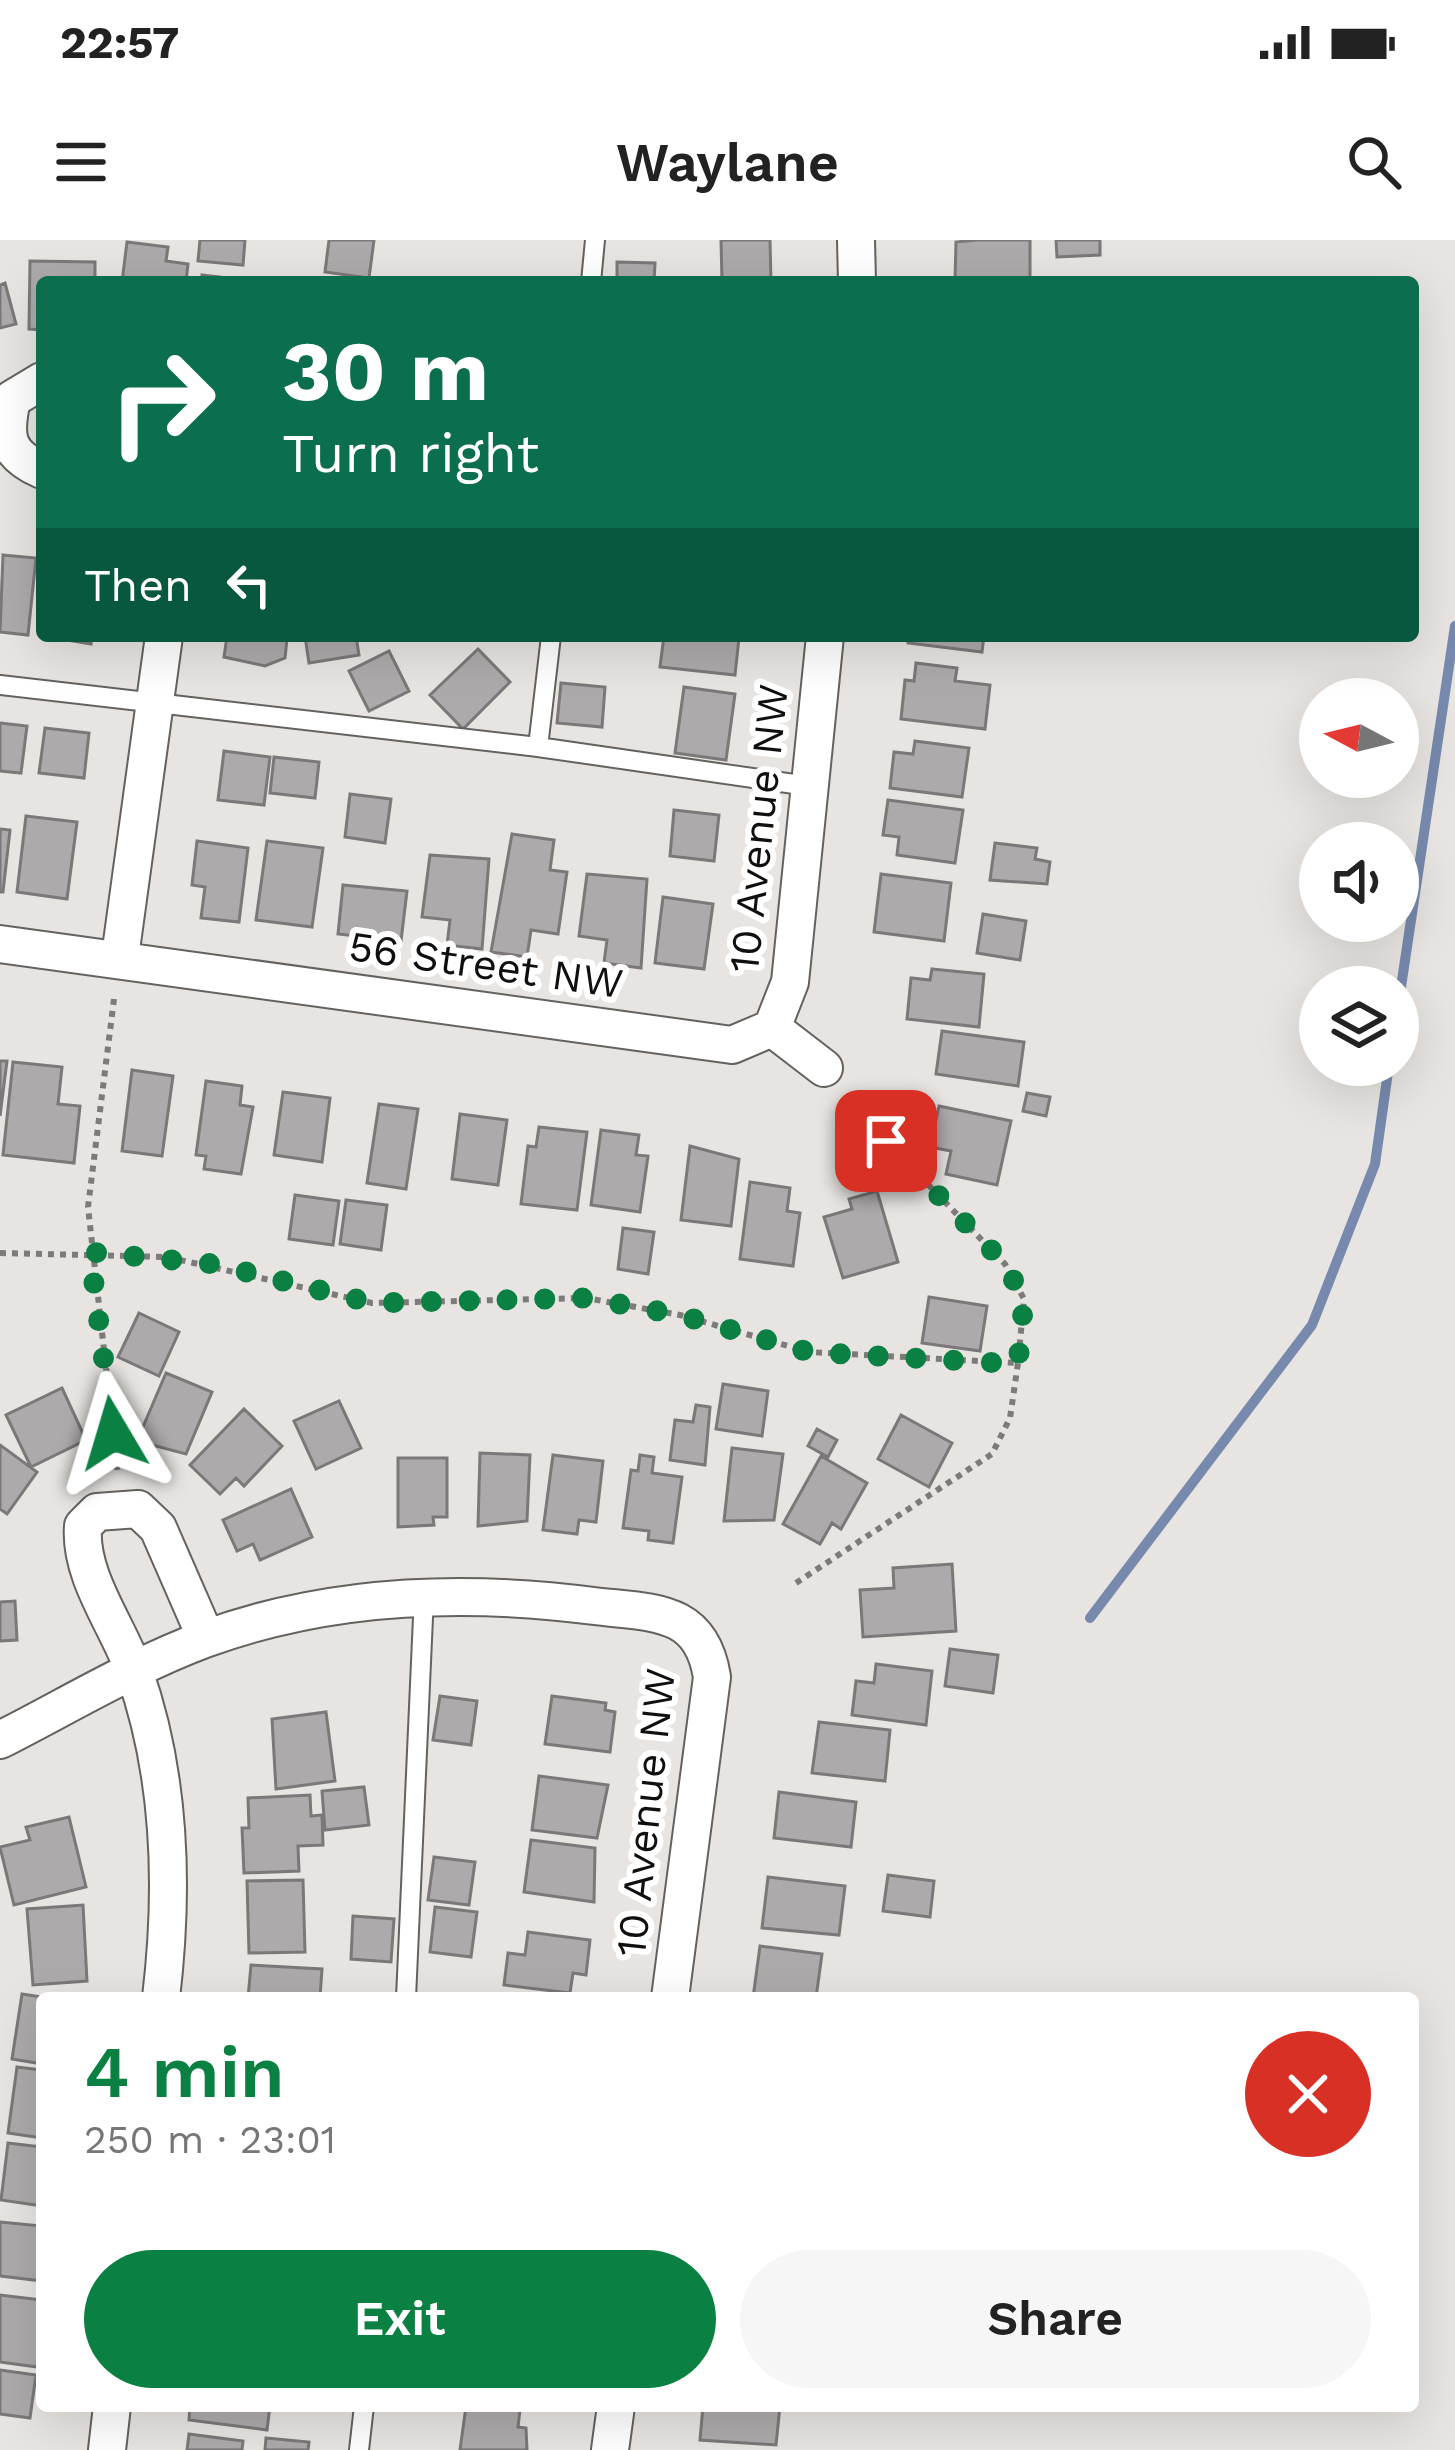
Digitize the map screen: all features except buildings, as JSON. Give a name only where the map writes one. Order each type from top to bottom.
[{"type":"street","points":[[856,240],[856,276]]},
{"type":"street","points":[[36,385],[12,399],[6,440],[12,454],[36,467]]},
{"type":"street","points":[[120,957],[163,642]]},
{"type":"street","name":"10 Avenue NW","points":[[772,1028],[790,982],[824,642]]},
{"type":"street","name":"56 Street NW","points":[[0,944],[732,1045],[772,1028]]},
{"type":"street","points":[[772,1028],[824,1068]]},
{"type":"street","points":[[162,1992],[168,1939],[164,1783],[134,1672],[81,1551],[83,1526],[97,1512],[138,1509],[158,1528],[206,1638]]},
{"type":"street","points":[[0,1740],[206,1638],[351,1602],[424,1594]]},
{"type":"street","name":"10 Avenue NW","points":[[424,1594],[510,1595],[658,1614],[700,1637],[712,1677],[671,1992]]},
{"type":"street","points":[[107,2450],[111,2412]]},
{"type":"street","points":[[610,2450],[615,2412]]},
{"type":"lane","points":[[592,276],[595,240]]},
{"type":"lane","points":[[538,747],[550,642]]},
{"type":"lane","points":[[0,685],[538,747],[808,786]]},
{"type":"lane","points":[[406,1992],[424,1594]]},
{"type":"lane","points":[[359,2450],[363,2412]]},
{"type":"path","points":[[114,999],[88,1207],[119,1479]]},
{"type":"path","points":[[796,1583],[992,1454],[1010,1418],[1018,1364],[1024,1300],[1005,1264],[856,1110]]},
{"type":"path","points":[[0,1252],[90,1252],[214,1264],[372,1303],[586,1298],[680,1315],[809,1352],[1018,1364]]},
{"type":"waterway","points":[[1404,966],[1455,626]]},
{"type":"waterway","points":[[1090,1618],[1312,1325],[1375,1164],[1386,1086]]},
{"type":"route","points":[[113,1433],[90,1252],[214,1264],[372,1303],[586,1298],[680,1315],[809,1352],[1018,1364],[1024,1300],[1005,1264],[886,1141]]}]
